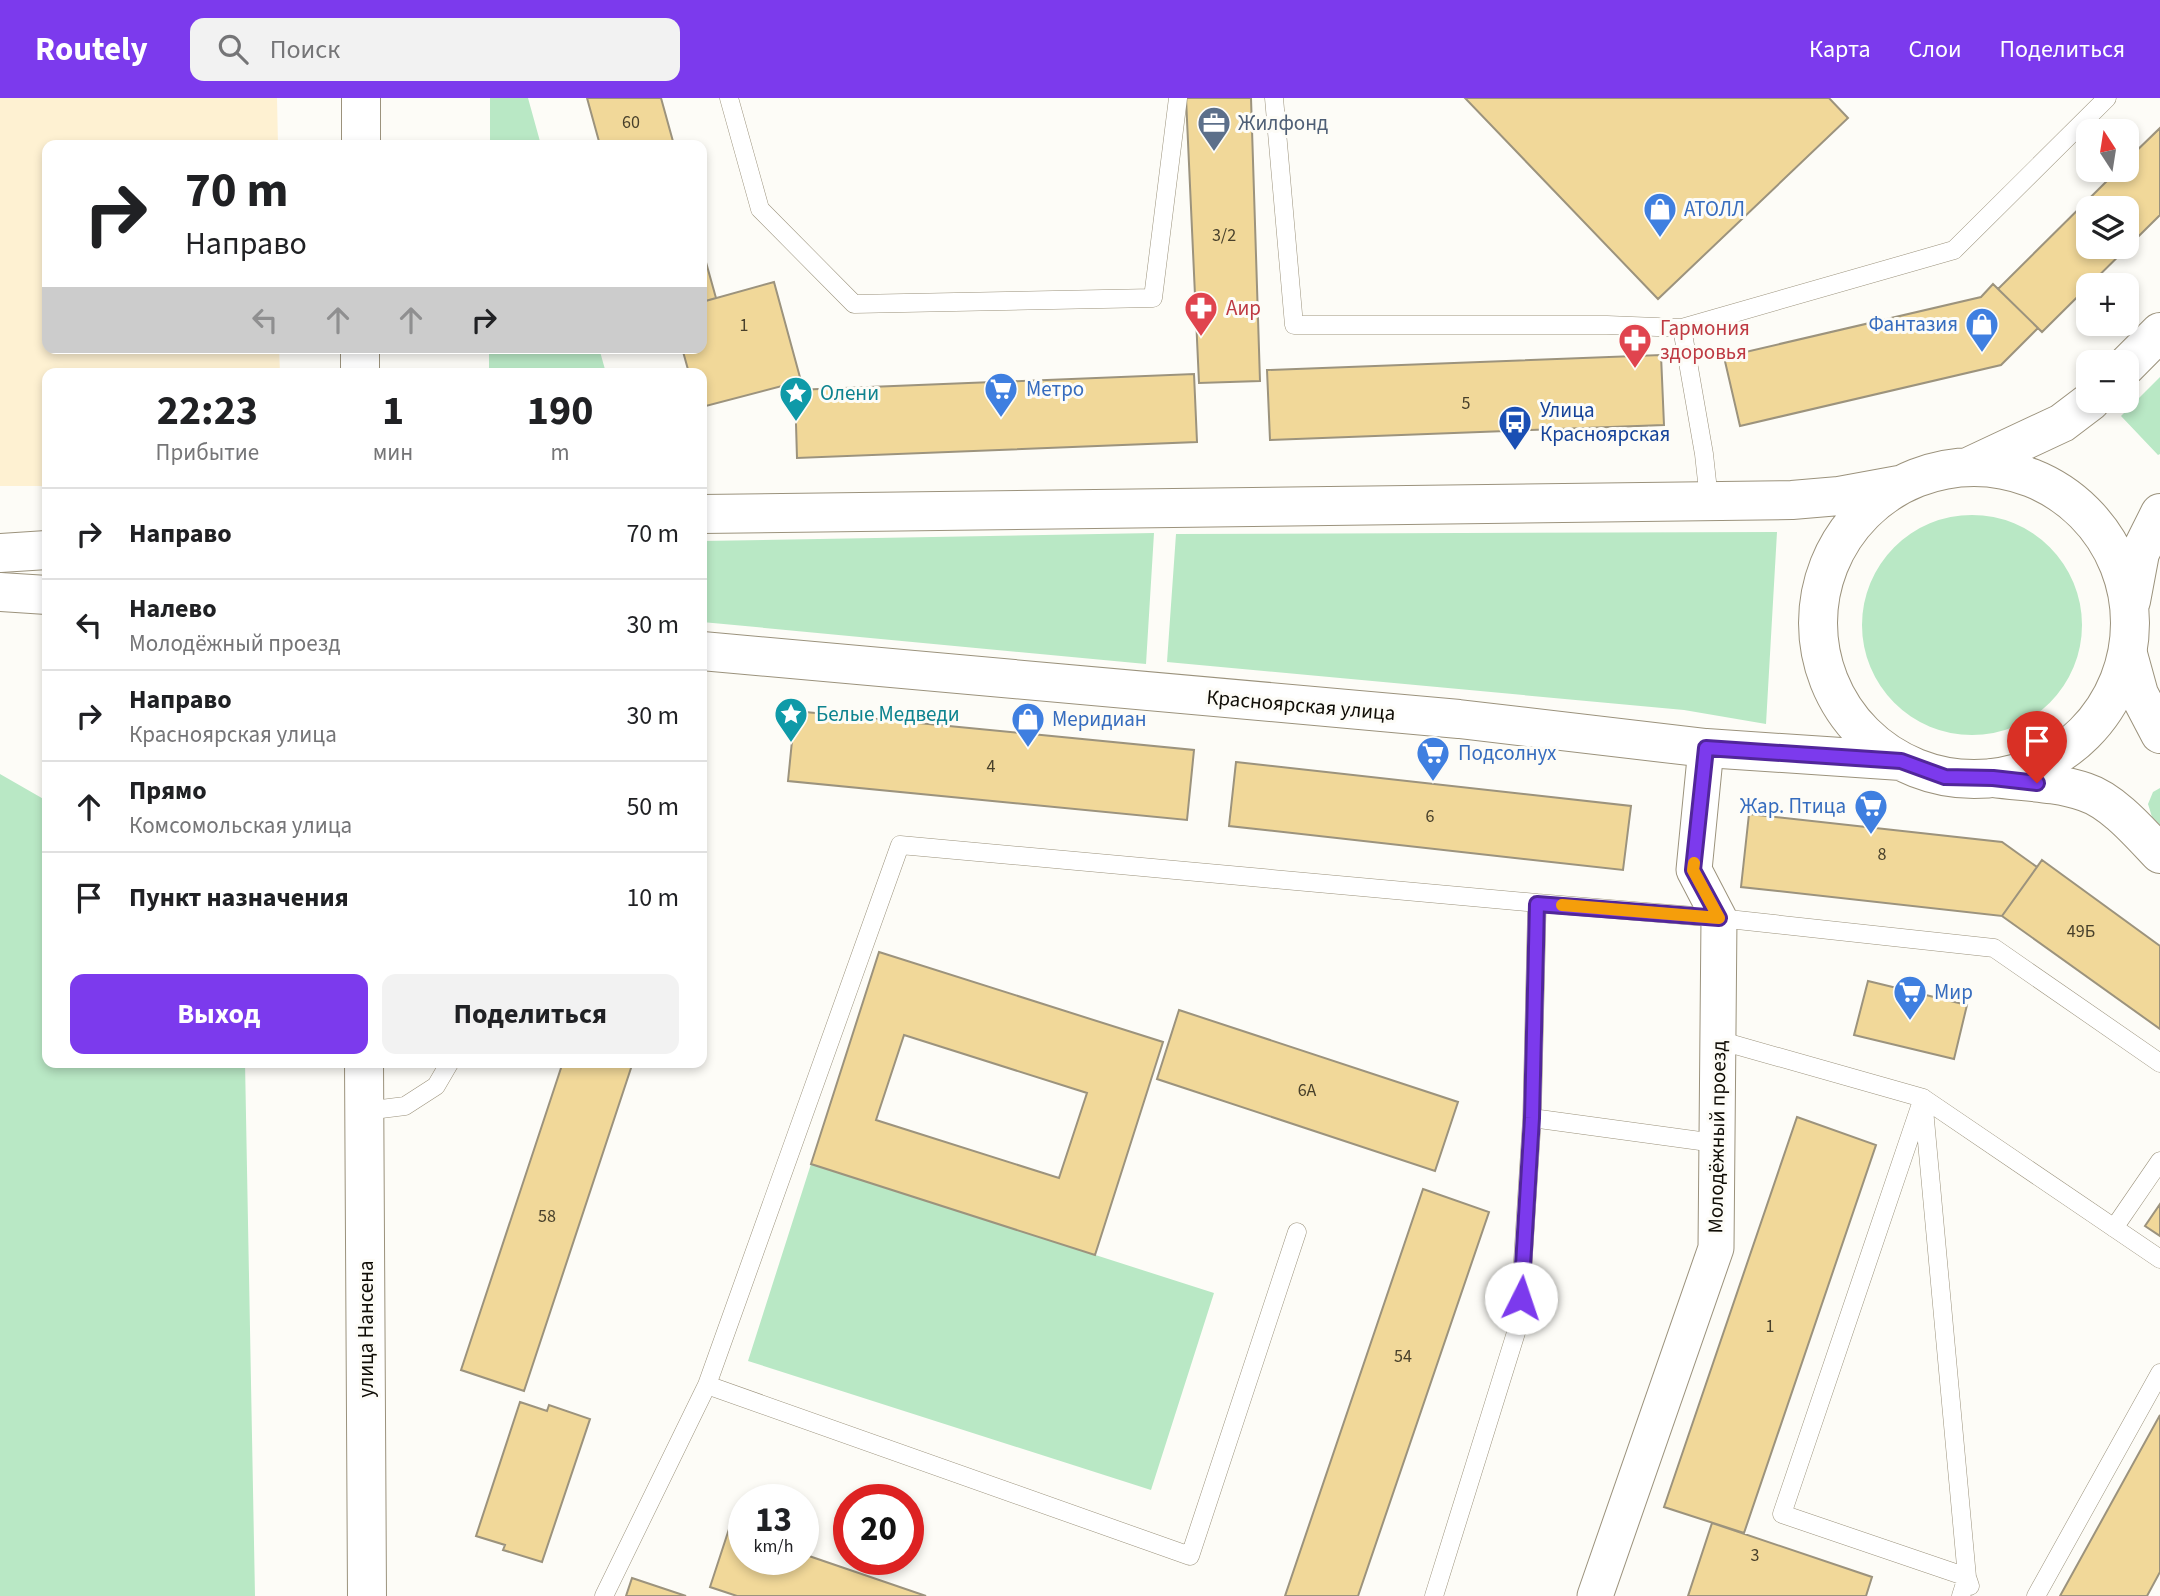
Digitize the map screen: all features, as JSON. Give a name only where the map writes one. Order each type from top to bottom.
[{"type":"main road","points":[[360,98],[360,140]]},
{"type":"main road","points":[[2139,353],[2160,332]]},
{"type":"main road","points":[[1969,466],[2062,423],[2076,412]]},
{"type":"main road","name":"Красноярская улица","points":[[707,514],[1804,499],[1839,496],[1899,485],[1933,471],[1969,466],[2015,471],[2059,490],[2094,521],[2119,561],[2130,606],[2128,654],[2113,695],[2102,714],[2080,738],[2054,758],[2024,771],[1993,778],[1945,777],[1901,761],[1706,748],[1459,719],[707,652]]},
{"type":"main road","name":"Красноярская улица","points":[[1899,485],[1861,514],[1833,554],[1819,600],[1819,648],[1834,693],[1862,732],[1901,761]]},
{"type":"main road","points":[[2130,606],[2140,553],[2160,513]]},
{"type":"main road","points":[[0,552],[42,550]]},
{"type":"main road","points":[[0,592],[42,595]]},
{"type":"main road","points":[[2128,654],[2139,694],[2160,734]]},
{"type":"main road","points":[[1993,778],[2087,792],[2121,814],[2160,854]]},
{"type":"main road","name":"улица Нансена","points":[[364,1068],[367,1596]]},
{"type":"street","name":"Молодёжный проезд","points":[[1595,1596],[1716,1248],[1719,918],[1693,870],[1706,748]]},
{"type":"lane","points":[[729,98],[760,209],[854,304],[1153,298],[1178,98]]},
{"type":"lane","points":[[1274,98],[1294,325],[1607,325],[1682,328],[1954,250],[2107,98]]},
{"type":"lane","points":[[1682,328],[1704,454],[1709,500]]},
{"type":"lane","points":[[604,1596],[707,1385],[900,845],[1537,904],[1719,918],[1994,948],[2160,1063]]},
{"type":"lane","points":[[1434,1596],[1519,1323],[1532,1118],[1537,904]]},
{"type":"lane","points":[[1718,1040],[1923,1098],[2160,1259]]},
{"type":"lane","points":[[365,1111],[405,1106],[436,1086],[446,1068]]},
{"type":"lane","points":[[1923,1098],[1968,1577],[1974,1596]]},
{"type":"lane","points":[[1923,1098],[1782,1514],[1968,1577]]},
{"type":"lane","points":[[1532,1118],[1715,1143]]},
{"type":"lane","points":[[2114,1228],[2160,1161]]},
{"type":"lane","points":[[707,1385],[1190,1556],[1297,1232]]},
{"type":"lane","points":[[2036,1596],[2160,1373]]},
{"type":"lane","points":[[1961,1596],[1968,1577]]},
{"type":"shaded area","points":[[0,98],[277,98],[278,140],[42,140],[42,354],[279,354],[280,368],[42,368],[42,486],[0,486]]},
{"type":"green space","points":[[490,98],[528,98],[540,140],[490,140]]},
{"type":"green space","points":[[489,354],[601,354],[605,368],[489,368]]},
{"type":"green space","points":[[2160,377],[2158,455],[2121,416],[2124,413],[2139,413],[2139,398]]},
{"type":"green space","points":[[1972,515],[2014,523],[2050,547],[2074,583],[2082,625],[2074,667],[2050,703],[2014,727],[1972,735],[1930,727],[1894,703],[1870,667],[1862,625],[1870,583],[1894,547],[1930,523]]},
{"type":"green space","points":[[1777,532],[1766,724],[1684,710],[1167,662],[1176,534]]},
{"type":"green space","points":[[1154,533],[1146,664],[707,622],[707,541]]},
{"type":"green space","points":[[0,774],[42,798],[42,1068],[245,1068],[255,1596],[0,1596]]},
{"type":"green space","points":[[2160,788],[2160,825],[2152,817],[2148,804],[2153,792]]},
{"type":"green space","points":[[811,1164],[1214,1293],[1151,1490],[748,1361]]},
{"type":"building","points":[[587,98],[661,98],[673,140],[599,140]]},
{"type":"building","points":[[1186,98],[1251,98],[1260,381],[1199,383]]},
{"type":"building","name":"АТОЛЛ","points":[[1465,98],[1829,98],[1848,118],[1658,299]]},
{"type":"building","points":[[2160,128],[2160,215],[2139,236],[2139,196],[2092,196],[2106,182],[2139,182],[2139,148]]},
{"type":"building","points":[[2076,212],[2076,259],[2116,259],[2102,273],[2076,273],[2076,298],[2042,332],[1998,289]]},
{"type":"building","points":[[707,266],[716,298],[707,301]]},
{"type":"building","points":[[774,282],[801,381],[707,406],[707,368],[688,368],[684,354],[707,354],[707,301]]},
{"type":"building","points":[[1993,284],[2038,328],[2001,365],[1740,426],[1724,357],[1981,297]]},
{"type":"building","points":[[1661,355],[1664,425],[1270,440],[1267,370]]},
{"type":"building","points":[[1194,374],[1197,442],[797,458],[795,390]]},
{"type":"building","points":[[795,711],[1194,750],[1187,820],[788,781]]},
{"type":"building","points":[[1236,762],[1631,806],[1623,870],[1229,826]]},
{"type":"building","points":[[1749,814],[2002,842],[2037,867],[2002,916],[1741,887]]},
{"type":"building","points":[[2042,860],[2160,946],[2160,1029],[2002,916]]},
{"type":"building","points":[[879,952],[1163,1042],[1095,1255],[811,1164]],"holes":[[[904,1035],[1087,1093],[1059,1178],[876,1120]]]},
{"type":"building","name":"Мир","points":[[1868,981],[1967,1005],[1954,1059],[1854,1035]]},
{"type":"building","points":[[1179,1010],[1458,1102],[1435,1171],[1157,1079]]},
{"type":"building","points":[[561,1068],[631,1068],[524,1391],[461,1370]]},
{"type":"building","points":[[1797,1117],[1876,1145],[1744,1533],[1664,1507]]},
{"type":"building","points":[[1423,1189],[1489,1212],[1358,1596],[1285,1596]]},
{"type":"building","points":[[2160,1204],[2160,1236],[2145,1226]]},
{"type":"building","points":[[520,1402],[547,1411],[549,1405],[590,1419],[542,1562],[503,1550],[505,1545],[476,1536]]},
{"type":"building","points":[[2160,1415],[2160,1572],[2147,1596],[2060,1596]]},
{"type":"building","points":[[1712,1523],[1872,1577],[1866,1596],[1688,1596]]},
{"type":"building","points":[[728,1532],[728,1575],[819,1575],[819,1559],[833,1564],[833,1575],[864,1575],[926,1596],[737,1596],[710,1587]]},
{"type":"building","points":[[632,1578],[686,1596],[626,1596]]},
{"type":"slow traffic","points":[[1562,905],[1719,918],[1693,870],[1694,863]]},
{"type":"place","name":"Жилфонд","points":[[1214,153]]},
{"type":"place","name":"АТОЛЛ","points":[[1660,239]]},
{"type":"place","name":"Аир","points":[[1201,338]]},
{"type":"place","name":"Фантазия","points":[[1982,354]]},
{"type":"place","name":"Гармония здоровья","points":[[1635,370]]},
{"type":"place","name":"Метро","points":[[1001,419]]},
{"type":"place","name":"Олени","points":[[796,423]]},
{"type":"place","name":"Улица Красноярская","points":[[1515,452]]},
{"type":"place","name":"Белые Медведи","points":[[791,744]]},
{"type":"place","name":"Меридиан","points":[[1028,749]]},
{"type":"place","name":"Подсолнух","points":[[1433,783]]},
{"type":"place","name":"Жар. Птица","points":[[1871,836]]},
{"type":"place","name":"Мир","points":[[1910,1022]]},
{"type":"route","points":[[1521,1298],[1532,1118],[1537,904],[1719,918],[1693,870],[1706,748],[1901,761],[1945,777],[1993,778],[2037,783]]}]
